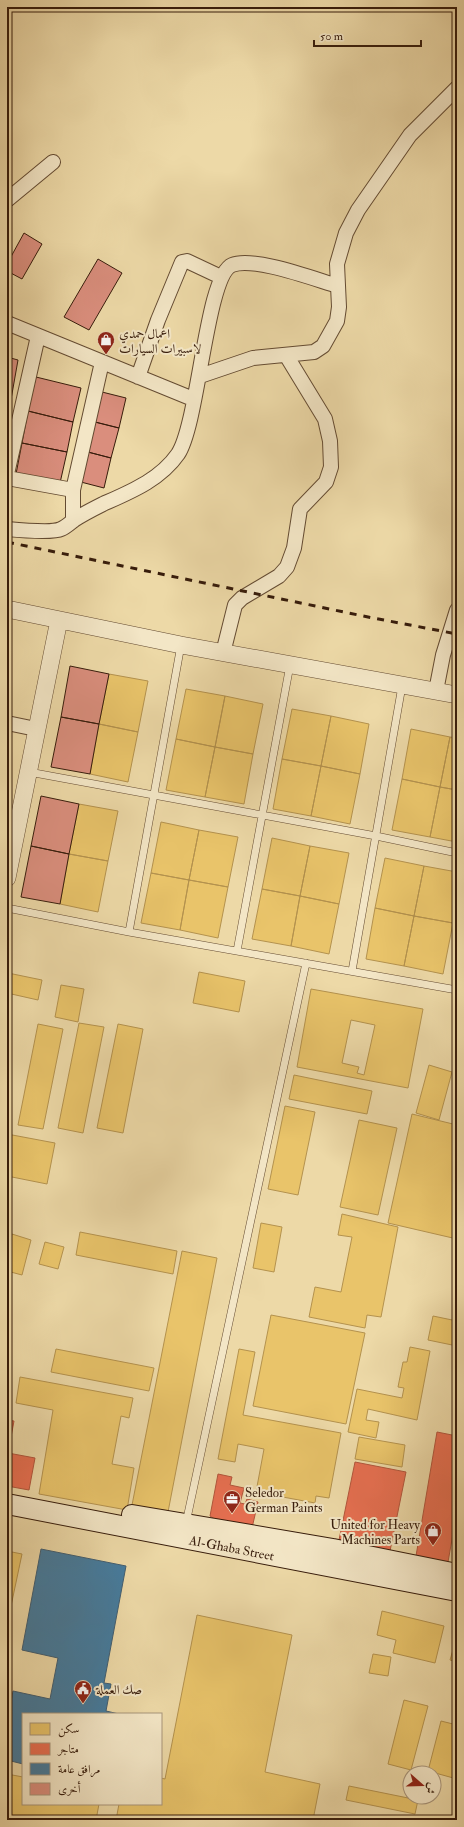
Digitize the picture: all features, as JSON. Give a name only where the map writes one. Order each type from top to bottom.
[{"type":"main road","name":"Al-Ghaba Street","points":[[7,1490],[104,1510],[186,1523],[457,1574]]},
{"type":"main road","name":"Al-Ghaba Street","points":[[7,1504],[457,1591]]},
{"type":"street","points":[[200,376],[253,358],[314,352],[323,346],[337,321],[339,307],[337,264],[340,248],[358,210],[410,135],[457,88]]},
{"type":"street","points":[[7,200],[53,162]]},
{"type":"street","points":[[138,377],[158,320],[182,262],[187,261],[221,277]]},
{"type":"street","points":[[7,529],[59,530],[93,509],[139,487],[157,476],[168,466],[178,454],[184,441],[200,376],[204,346],[221,277],[228,267],[241,262],[257,264],[338,286]]},
{"type":"street","points":[[7,323],[193,400]]},
{"type":"street","points":[[7,474],[38,336]]},
{"type":"street","points":[[223,653],[235,605],[242,598],[278,576],[287,567],[294,548],[300,509],[326,482],[331,467],[330,441],[326,419],[286,355]]},
{"type":"street","points":[[73,521],[73,490],[102,362]]},
{"type":"street","points":[[7,478],[73,490]]},
{"type":"street","points":[[7,609],[181,645],[457,695]]},
{"type":"street","points":[[436,691],[443,655],[457,610]]},
{"type":"street","points":[[7,878],[59,620]]},
{"type":"street","points":[[7,723],[36,729]]},
{"type":"lane","points":[[129,932],[181,645]]},
{"type":"lane","points":[[237,951],[290,664]]},
{"type":"lane","points":[[352,971],[402,685]]},
{"type":"lane","points":[[28,772],[376,836],[457,854]]},
{"type":"lane","points":[[7,908],[129,932],[457,990]]},
{"type":"lane","points":[[186,1523],[306,963]]},
{"type":"building: سكن","points":[[109,674],[148,681],[138,732],[99,724]]},
{"type":"building: سكن","points":[[186,689],[225,696],[215,747],[176,739]]},
{"type":"building: سكن","points":[[225,696],[263,704],[253,754],[215,747]]},
{"type":"building: سكن","points":[[292,709],[331,716],[321,766],[282,759]]},
{"type":"building: سكن","points":[[331,716],[369,724],[360,774],[321,766]]},
{"type":"building: سكن","points":[[99,724],[138,732],[128,782],[90,774]]},
{"type":"building: سكن","points":[[411,729],[450,737],[440,787],[402,779]]},
{"type":"building: سكن","points":[[450,737],[457,738],[457,790],[440,787]]},
{"type":"building: سكن","points":[[176,739],[215,747],[205,797],[166,790]]},
{"type":"building: سكن","points":[[215,747],[253,754],[244,804],[205,797]]},
{"type":"building: سكن","points":[[282,759],[321,766],[311,816],[273,809]]},
{"type":"building: سكن","points":[[321,766],[360,774],[350,824],[311,816]]},
{"type":"building: سكن","points":[[402,779],[440,787],[430,837],[392,830]]},
{"type":"building: سكن","points":[[440,787],[457,790],[457,842],[430,837]]},
{"type":"building: سكن","points":[[79,804],[118,811],[108,861],[69,854]]},
{"type":"building: سكن","points":[[161,822],[199,830],[189,880],[151,873]]},
{"type":"building: سكن","points":[[199,830],[238,837],[228,887],[189,880]]},
{"type":"building: سكن","points":[[272,838],[310,846],[300,896],[262,889]]},
{"type":"building: سكن","points":[[310,846],[349,853],[339,904],[300,896]]},
{"type":"building: سكن","points":[[69,854],[108,861],[98,912],[60,904]]},
{"type":"building: سكن","points":[[385,858],[424,866],[414,916],[375,908]]},
{"type":"building: سكن","points":[[424,866],[457,872],[457,901],[453,923],[414,916]]},
{"type":"building: سكن","points":[[151,873],[189,880],[180,930],[141,923]]},
{"type":"building: سكن","points":[[189,880],[228,887],[218,938],[180,930]]},
{"type":"building: سكن","points":[[262,889],[300,896],[291,946],[252,939]]},
{"type":"building: سكن","points":[[300,896],[339,904],[329,954],[291,946]]},
{"type":"building: سكن","points":[[375,908],[414,916],[404,966],[366,959]]},
{"type":"building: سكن","points":[[414,916],[453,923],[443,974],[404,966]]},
{"type":"building: سكن","points":[[199,972],[245,981],[239,1012],[193,1003]]},
{"type":"building: سكن","points":[[8,973],[42,980],[38,1000],[7,993]]},
{"type":"building: سكن","points":[[61,985],[84,989],[78,1022],[55,1017]]},
{"type":"building: سكن","points":[[311,989],[423,1009],[408,1088],[297,1067]],"holes":[[[351,1020],[375,1025],[364,1075],[357,1073],[359,1067],[342,1063]]]},
{"type":"building: سكن","points":[[79,1023],[104,1027],[83,1133],[58,1128]]},
{"type":"building: سكن","points":[[38,1024],[63,1029],[43,1129],[18,1125]]},
{"type":"building: سكن","points":[[118,1024],[143,1029],[123,1133],[97,1128]]},
{"type":"building: سكن","points":[[429,1065],[452,1072],[439,1120],[416,1113]]},
{"type":"building: سكن","points":[[294,1075],[372,1091],[367,1114],[289,1099]]},
{"type":"building: سكن","points":[[285,1106],[315,1112],[298,1195],[268,1189]]},
{"type":"building: سكن","points":[[412,1114],[457,1125],[457,1239],[388,1223]]},
{"type":"building: سكن","points":[[359,1120],[397,1128],[378,1215],[340,1207]]},
{"type":"building: سكن","points":[[7,1134],[55,1143],[47,1184],[7,1176]]},
{"type":"building: سكن","points":[[342,1214],[398,1227],[381,1317],[367,1315],[365,1328],[309,1317],[315,1287],[341,1292],[352,1237],[338,1235]]},
{"type":"building: سكن","points":[[261,1223],[282,1227],[274,1272],[253,1268]]},
{"type":"building: سكن","points":[[80,1232],[177,1251],[173,1274],[76,1255]]},
{"type":"building: سكن","points":[[12,1234],[31,1240],[22,1275],[7,1271],[7,1254]]},
{"type":"building: سكن","points":[[45,1242],[64,1247],[58,1269],[39,1264]]},
{"type":"building: سكن","points":[[182,1251],[217,1258],[168,1512],[132,1505]]},
{"type":"building: سكن","points":[[271,1315],[365,1333],[346,1424],[253,1406]]},
{"type":"building: سكن","points":[[433,1316],[457,1321],[457,1346],[428,1340]]},
{"type":"building: سكن","points":[[410,1347],[430,1351],[417,1420],[368,1409],[366,1420],[379,1422],[376,1438],[348,1432],[357,1389],[402,1398],[404,1388],[398,1387],[403,1362],[407,1362]]},
{"type":"building: سكن","points":[[56,1349],[154,1368],[149,1391],[51,1372]]},
{"type":"building: سكن","points":[[239,1349],[255,1352],[243,1415],[341,1433],[329,1498],[316,1496],[315,1503],[256,1492],[264,1449],[238,1444],[235,1462],[218,1459]]},
{"type":"building: سكن","points":[[20,1377],[133,1398],[129,1418],[121,1416],[112,1464],[134,1468],[127,1510],[39,1494],[53,1410],[16,1403]]},
{"type":"building: سكن","points":[[359,1437],[405,1445],[402,1467],[355,1459]]},
{"type":"building: سكن","points":[[7,1551],[22,1554],[7,1625]]},
{"type":"building: سكن","points":[[382,1611],[444,1626],[435,1663],[393,1653],[396,1640],[377,1635]]},
{"type":"building: سكن","points":[[197,1615],[292,1635],[265,1772],[320,1784],[313,1820],[116,1820],[119,1805],[162,1805],[162,1778],[165,1779]]},
{"type":"building: سكن","points":[[457,1636],[457,1662],[450,1660]]},
{"type":"building: سكن","points":[[373,1654],[391,1657],[388,1676],[369,1673]]},
{"type":"building: سكن","points":[[404,1700],[428,1706],[412,1765],[402,1765],[402,1768],[388,1764]]},
{"type":"building: سكن","points":[[441,1721],[457,1725],[457,1779],[442,1775],[442,1765],[430,1765]]},
{"type":"building: سكن","points":[[7,1774],[22,1777],[22,1805],[99,1805],[96,1820],[7,1820]]},
{"type":"building: سكن","points":[[349,1786],[402,1797],[402,1805],[417,1805],[415,1814],[346,1800]]},
{"type":"building: متاجر","points":[[7,1420],[14,1421],[8,1453],[35,1458],[29,1490],[7,1486]]},
{"type":"building: متاجر","points":[[437,1432],[457,1436],[457,1511],[448,1562],[416,1556]]},
{"type":"building: متاجر","points":[[355,1462],[406,1472],[390,1551],[339,1540]]},
{"type":"building: متاجر","points":[[218,1474],[232,1477],[230,1485],[244,1488],[240,1503],[245,1504],[247,1499],[258,1502],[252,1528],[219,1522],[210,1516]]},
{"type":"building: مرافق عامة","points":[[41,1549],[126,1566],[104,1683],[111,1684],[106,1711],[115,1713],[22,1713],[22,1764],[7,1760],[7,1724],[13,1691],[50,1699],[58,1658],[22,1650]]},
{"type":"building: أخرى","points":[[24,233],[42,244],[22,279],[7,271],[7,264]]},
{"type":"building: أخرى","points":[[98,259],[122,273],[89,330],[64,317]]},
{"type":"building: أخرى","points":[[7,357],[18,360],[7,422]]},
{"type":"building: أخرى","points":[[36,377],[81,388],[73,422],[28,411]]},
{"type":"building: أخرى","points":[[98,391],[126,398],[119,428],[91,421]]},
{"type":"building: أخرى","points":[[28,411],[73,422],[67,452],[22,443]]},
{"type":"building: أخرى","points":[[91,421],[119,428],[111,458],[84,451]]},
{"type":"building: أخرى","points":[[22,443],[67,452],[60,483],[16,474]]},
{"type":"building: أخرى","points":[[84,451],[111,458],[104,488],[77,481]]},
{"type":"building: أخرى","points":[[70,666],[109,674],[99,724],[61,717]]},
{"type":"building: أخرى","points":[[61,717],[99,724],[90,774],[51,767]]},
{"type":"building: أخرى","points":[[41,796],[79,804],[69,854],[31,846]]},
{"type":"building: أخرى","points":[[31,846],[69,854],[60,904],[21,897]]},
{"type":"railway","points":[[7,542],[457,634]]},
{"type":"place","name":"اعمال حمدي لاسبيرات السيارات","points":[[106,355]]},
{"type":"place","name":"Seledor German Paints","points":[[232,1514]]},
{"type":"place","name":"United for Heavy Machines Parts","points":[[433,1546]]},
{"type":"place","name":"صك العملة","points":[[83,1704]]}]
